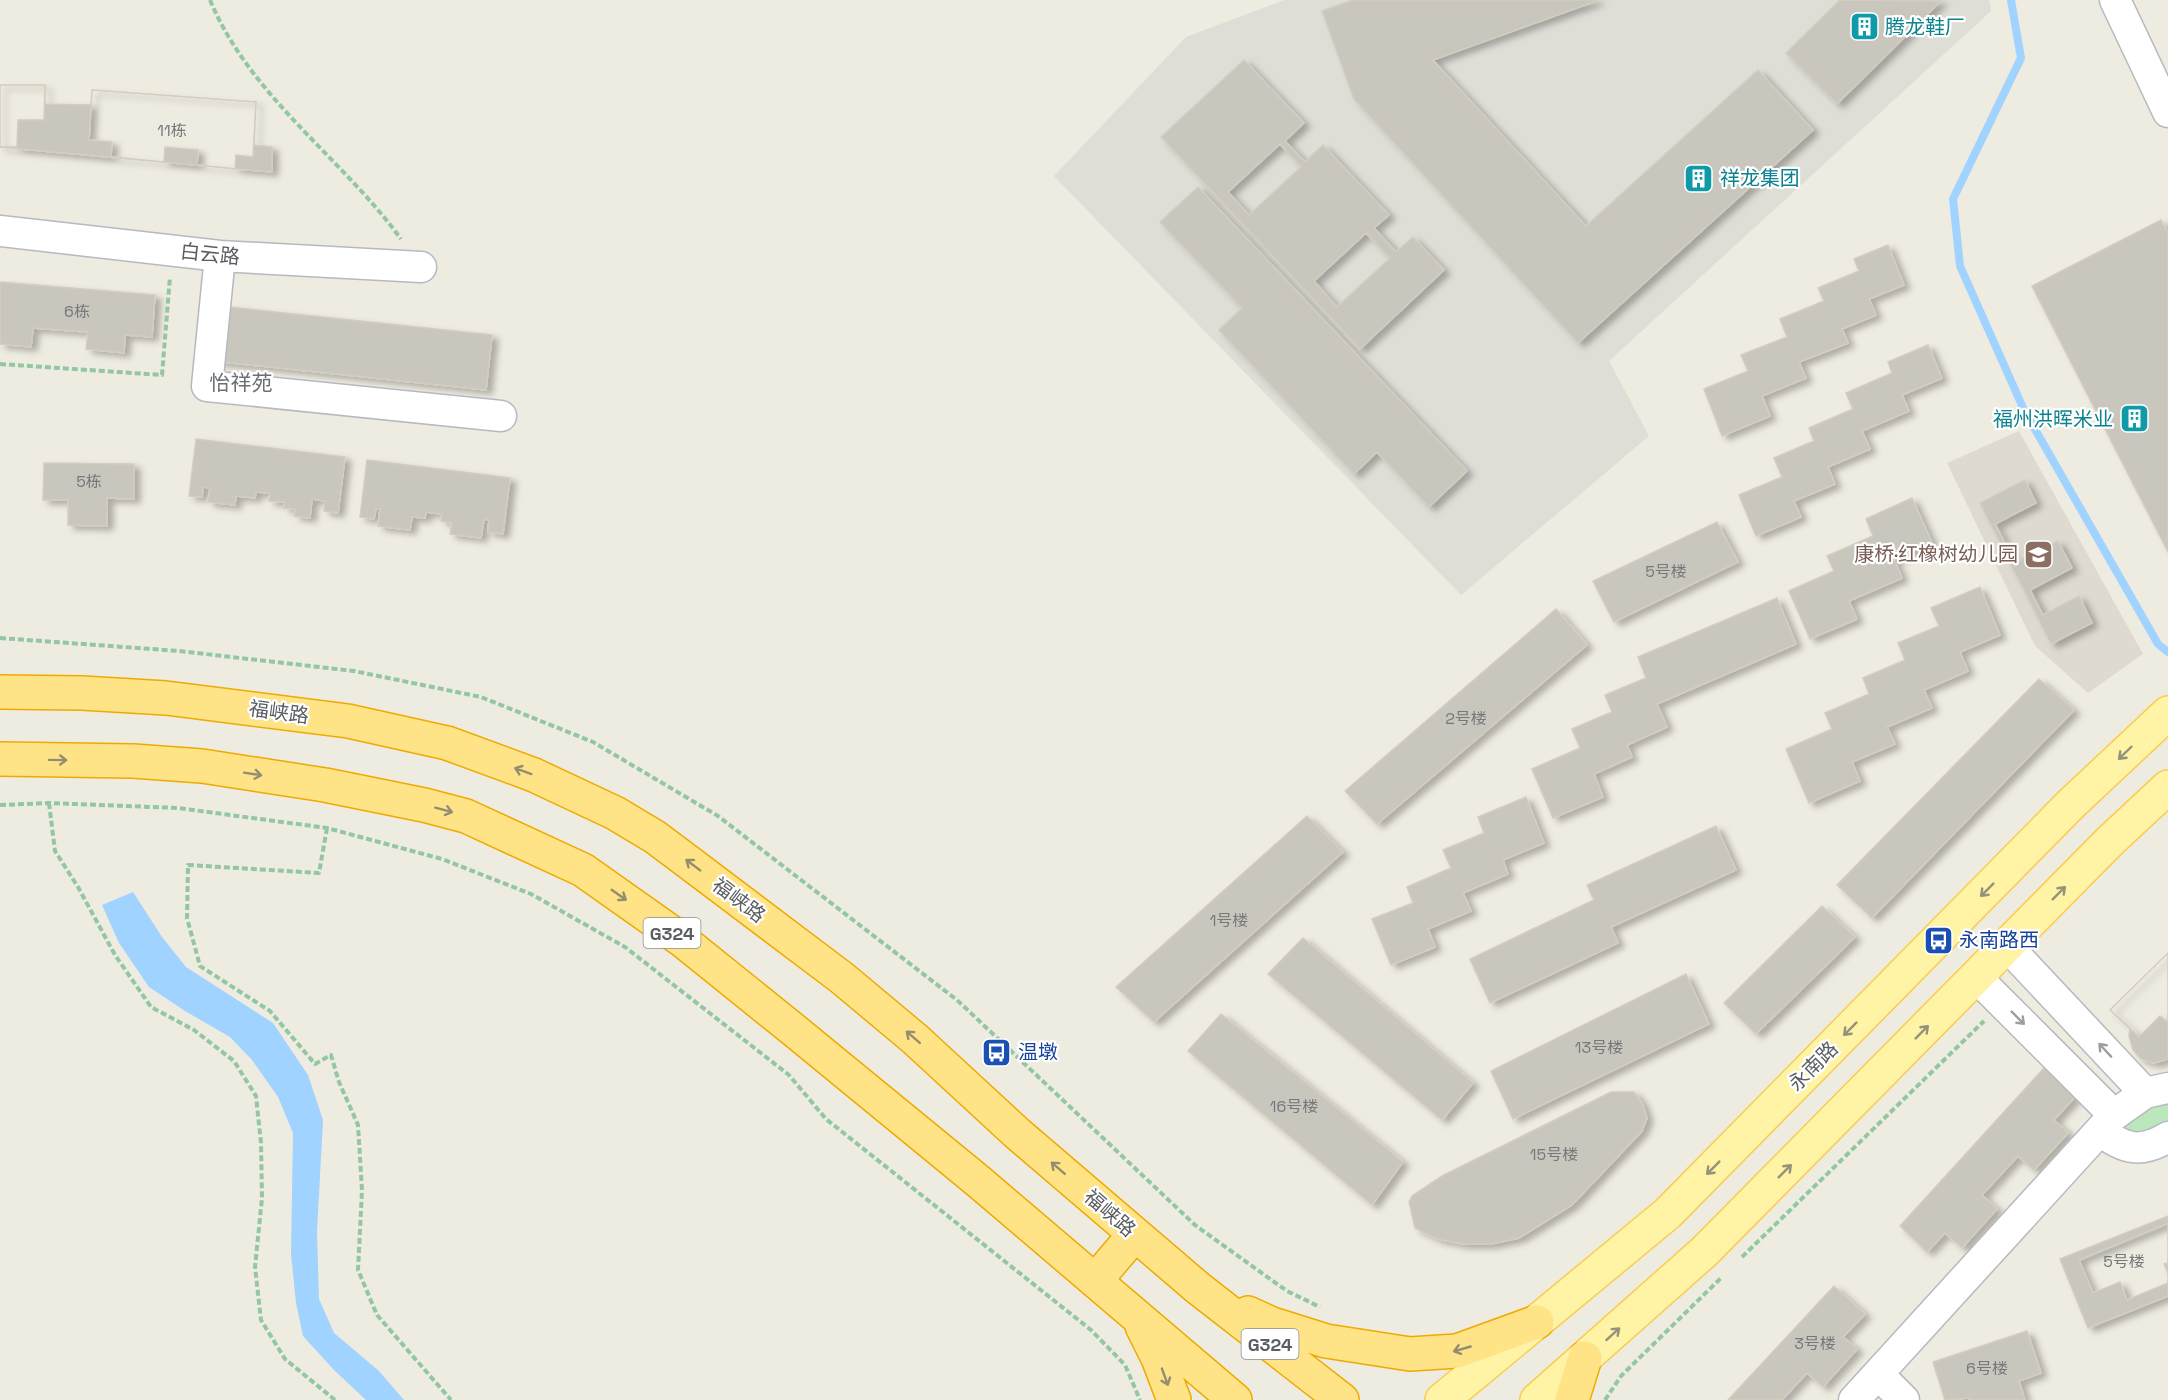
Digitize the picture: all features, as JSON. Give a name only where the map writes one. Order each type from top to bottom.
[{"type":"highway","name":"福峡路","points":[[0,692],[82,693],[166,698],[348,721],[447,743],[575,793],[615,813],[655,837],[842,978],[915,1039],[1018,1134],[1198,1288],[1342,1400]]},
{"type":"highway","name":"G324","points":[[0,759],[133,761],[202,766],[326,785],[466,816],[583,870],[682,940],[978,1181],[1235,1400]]},
{"type":"highway","points":[[1095,1281],[1135,1234]]},
{"type":"highway","points":[[1198,1288],[1272,1324],[1326,1341],[1410,1354],[1457,1351],[1537,1322]]},
{"type":"highway","points":[[1137,1316],[1158,1358],[1174,1400]]},
{"type":"highway","points":[[1572,1400],[1585,1358]]},
{"type":"main road","name":"永南路","points":[[1442,1400],[1668,1213],[2072,804],[2168,713]]},
{"type":"main road","points":[[1537,1400],[1705,1251],[2109,842],[2168,787]]},
{"type":"street","points":[[2115,0],[2168,112]]},
{"type":"street","name":"白云路","points":[[0,231],[220,256],[421,267]]},
{"type":"street","points":[[220,256],[207,386],[501,416]]},
{"type":"street","points":[[1854,1400],[2107,1123],[2157,1091],[2007,946]]},
{"type":"street","points":[[1976,977],[2002,1003],[2107,1123],[2115,1143],[2126,1147],[2141,1148],[2157,1144],[2168,1137]]},
{"type":"street","points":[[1878,1374],[1904,1400]]},
{"type":"path","points":[[210,0],[219,22],[254,75],[351,179],[393,228],[421,267]]},
{"type":"path","points":[[0,363],[162,375],[172,250]]},
{"type":"path","points":[[0,805],[49,802],[178,808],[327,828],[442,859],[531,894],[625,946],[789,1075],[826,1119],[1091,1330],[1125,1365],[1140,1400]]},
{"type":"path","points":[[49,802],[55,851],[78,887],[115,955],[151,1007],[194,1030],[234,1061],[256,1096],[261,1143],[262,1198],[255,1267],[261,1320],[285,1359],[335,1400]]},
{"type":"path","points":[[327,828],[319,873],[188,865],[187,918],[200,966],[270,1011],[315,1064],[331,1055],[339,1082],[358,1125],[362,1190],[358,1270],[377,1315],[451,1400]]},
{"type":"path","points":[[1738,1262],[2002,1003]]},
{"type":"path","points":[[1605,1400],[1621,1376],[1729,1270]]},
{"type":"shaded area","points":[[1285,0],[1989,0],[1991,11],[1609,361],[1649,436],[1461,595],[1054,176],[1186,37]]},
{"type":"shaded area","name":"康桥·红橡树幼儿园","points":[[2019,431],[2143,654],[2088,693],[2035,646],[1947,463]]},
{"type":"green space","points":[[2168,1101],[2168,1128],[2156,1138],[2116,1130],[2150,1106]]},
{"type":"water","points":[[133,892],[162,937],[186,967],[273,1023],[308,1075],[323,1120],[317,1232],[319,1299],[334,1333],[379,1371],[404,1400],[366,1400],[303,1336],[296,1303],[291,1254],[293,1133],[278,1097],[252,1060],[230,1037],[149,987],[119,943],[102,905]]},
{"type":"building","name":"祥龙集团","points":[[1353,0],[1599,0],[1433,60],[1586,226],[1758,70],[1813,130],[1578,343],[1354,99],[1322,11]]},
{"type":"building","name":"腾龙鞋厂","points":[[1840,0],[1941,1],[1837,104],[1786,53]]},
{"type":"building","points":[[1244,60],[1304,123],[1285,141],[1305,162],[1323,145],[1389,215],[1374,228],[1396,252],[1413,237],[1444,270],[1360,349],[1161,137]],"holes":[[[1280,144],[1301,167],[1249,215],[1228,192]],[[1366,233],[1390,258],[1337,307],[1314,281]]]},
{"type":"building","points":[[0,85],[45,85],[44,120],[18,120],[17,147],[0,147]]},
{"type":"building","points":[[0,85],[45,85],[45,104],[91,105],[92,90],[256,102],[254,145],[272,147],[272,172],[0,147]]},
{"type":"building","points":[[92,90],[256,102],[253,157],[236,155],[235,169],[197,165],[198,150],[165,147],[164,162],[111,157],[112,142],[89,140]]},
{"type":"building","points":[[1198,187],[1467,471],[1429,507],[1377,452],[1354,474],[1219,330],[1242,308],[1160,222]]},
{"type":"building","name":"福州洪晖米业","points":[[2161,220],[2168,233],[2168,552],[2032,286]]},
{"type":"building","points":[[1888,245],[1904,285],[1869,299],[1876,315],[1842,329],[1848,343],[1799,362],[1806,378],[1762,396],[1770,416],[1722,436],[1704,389],[1748,371],[1741,355],[1787,337],[1780,319],[1824,301],[1818,288],[1859,271],[1854,259]]},
{"type":"building","points":[[0,282],[155,295],[152,337],[125,335],[124,353],[86,349],[88,332],[33,328],[31,347],[0,344]]},
{"type":"building","points":[[220,306],[492,335],[486,390],[214,361]]},
{"type":"building","points":[[1928,345],[1942,378],[1902,395],[1909,411],[1862,431],[1870,449],[1828,467],[1835,484],[1794,501],[1801,517],[1756,536],[1739,495],[1782,477],[1774,458],[1814,441],[1809,428],[1853,409],[1846,393],[1892,373],[1888,362]]},
{"type":"building","points":[[196,439],[345,457],[338,513],[324,511],[325,501],[312,499],[310,518],[294,516],[296,509],[284,508],[285,502],[269,501],[270,493],[256,492],[255,498],[236,496],[235,505],[208,502],[210,488],[203,487],[202,497],[189,496]]},
{"type":"building","points":[[367,460],[510,478],[503,534],[488,532],[489,520],[484,519],[481,538],[450,534],[452,523],[441,521],[442,514],[426,512],[425,518],[412,517],[410,530],[378,526],[380,509],[376,509],[374,519],[360,517]]},
{"type":"building","points":[[44,463],[134,464],[134,499],[107,498],[107,526],[68,525],[68,500],[43,500]]},
{"type":"building","points":[[2025,480],[2036,503],[1995,524],[2015,563],[2058,541],[2072,568],[2030,590],[2043,615],[2079,596],[2092,623],[2051,644],[1980,503]]},
{"type":"building","points":[[1912,498],[1932,543],[1894,559],[1902,578],[1849,601],[1857,619],[1810,639],[1789,591],[1834,571],[1827,556],[1873,536],[1866,519]]},
{"type":"building","points":[[1717,522],[1738,562],[1614,622],[1593,581]]},
{"type":"building","points":[[1980,587],[2000,635],[1960,652],[1968,671],[1924,690],[1932,708],[1887,727],[1895,744],[1852,762],[1860,781],[1809,803],[1786,749],[1832,729],[1825,713],[1869,694],[1863,678],[1905,660],[1898,643],[1939,626],[1931,608]]},
{"type":"building","points":[[1777,598],[1796,644],[1657,704],[1667,727],[1627,745],[1632,757],[1594,774],[1603,797],[1553,818],[1532,769],[1580,748],[1572,729],[1612,712],[1605,695],[1646,678],[1638,657]]},
{"type":"building","points":[[1556,609],[1587,645],[1377,824],[1345,791]]},
{"type":"building","points":[[2039,679],[2074,710],[1872,918],[1837,885]]},
{"type":"building","points":[[1526,797],[1544,843],[1503,860],[1508,874],[1463,893],[1471,911],[1428,929],[1435,947],[1391,965],[1372,919],[1413,903],[1407,887],[1451,868],[1443,850],[1484,833],[1478,817]]},
{"type":"building","points":[[1307,816],[1343,852],[1154,1022],[1116,987]]},
{"type":"building","points":[[1716,826],[1736,870],[1611,927],[1618,943],[1490,1003],[1470,959],[1594,900],[1587,885]]},
{"type":"building","points":[[1822,906],[1855,937],[1756,1034],[1724,1003]]},
{"type":"building","points":[[1303,938],[1473,1083],[1442,1120],[1268,974]]},
{"type":"building","points":[[2168,953],[2168,1059],[2154,1063],[2141,1059],[2133,1050],[2129,1036],[2130,1028],[2110,1010]]},
{"type":"building","points":[[2168,953],[2168,1022],[2160,1016],[2139,1037],[2110,1010]]},
{"type":"building","points":[[1686,974],[1709,1024],[1513,1119],[1491,1071]]},
{"type":"building","points":[[1221,1014],[1403,1162],[1372,1205],[1188,1051]]},
{"type":"building","points":[[2044,1068],[2075,1097],[2054,1120],[2068,1133],[2034,1170],[2018,1156],[1982,1195],[1997,1209],[1962,1248],[1945,1233],[1927,1252],[1900,1226]]},
{"type":"building","points":[[1611,1092],[1634,1092],[1642,1103],[1647,1118],[1642,1131],[1572,1205],[1519,1238],[1491,1244],[1463,1244],[1438,1239],[1415,1228],[1409,1202],[1412,1196],[1442,1176]]},
{"type":"building","points":[[2168,1216],[2168,1296],[2088,1328],[2060,1259]]},
{"type":"building","points":[[2168,1223],[2168,1263],[2164,1264],[2168,1273],[2168,1283],[2127,1300],[2120,1282],[2093,1293],[2079,1260]]},
{"type":"building","points":[[1834,1286],[1865,1314],[1843,1337],[1857,1349],[1823,1387],[1807,1373],[1782,1400],[1728,1400]]},
{"type":"building","points":[[2027,1331],[2041,1373],[2019,1381],[2025,1400],[1969,1400],[1969,1398],[1945,1400],[1933,1362]]},
{"type":"waterway","points":[[2011,0],[2021,58],[1953,199],[1960,266],[2024,410],[2158,644],[2168,652]]},
{"type":"place","name":"腾龙鞋厂","points":[[1864,27]]},
{"type":"place","name":"祥龙集团","points":[[1699,178]]},
{"type":"place","name":"福州洪晖米业","points":[[2134,419]]},
{"type":"place","name":"康桥·红橡树幼儿园","points":[[2039,554]]},
{"type":"place","name":"永南路西","points":[[1938,940]]},
{"type":"place","name":"温墩","points":[[997,1052]]},
{"type":"district","name":"怡祥苑","points":[[241,382]]}]
